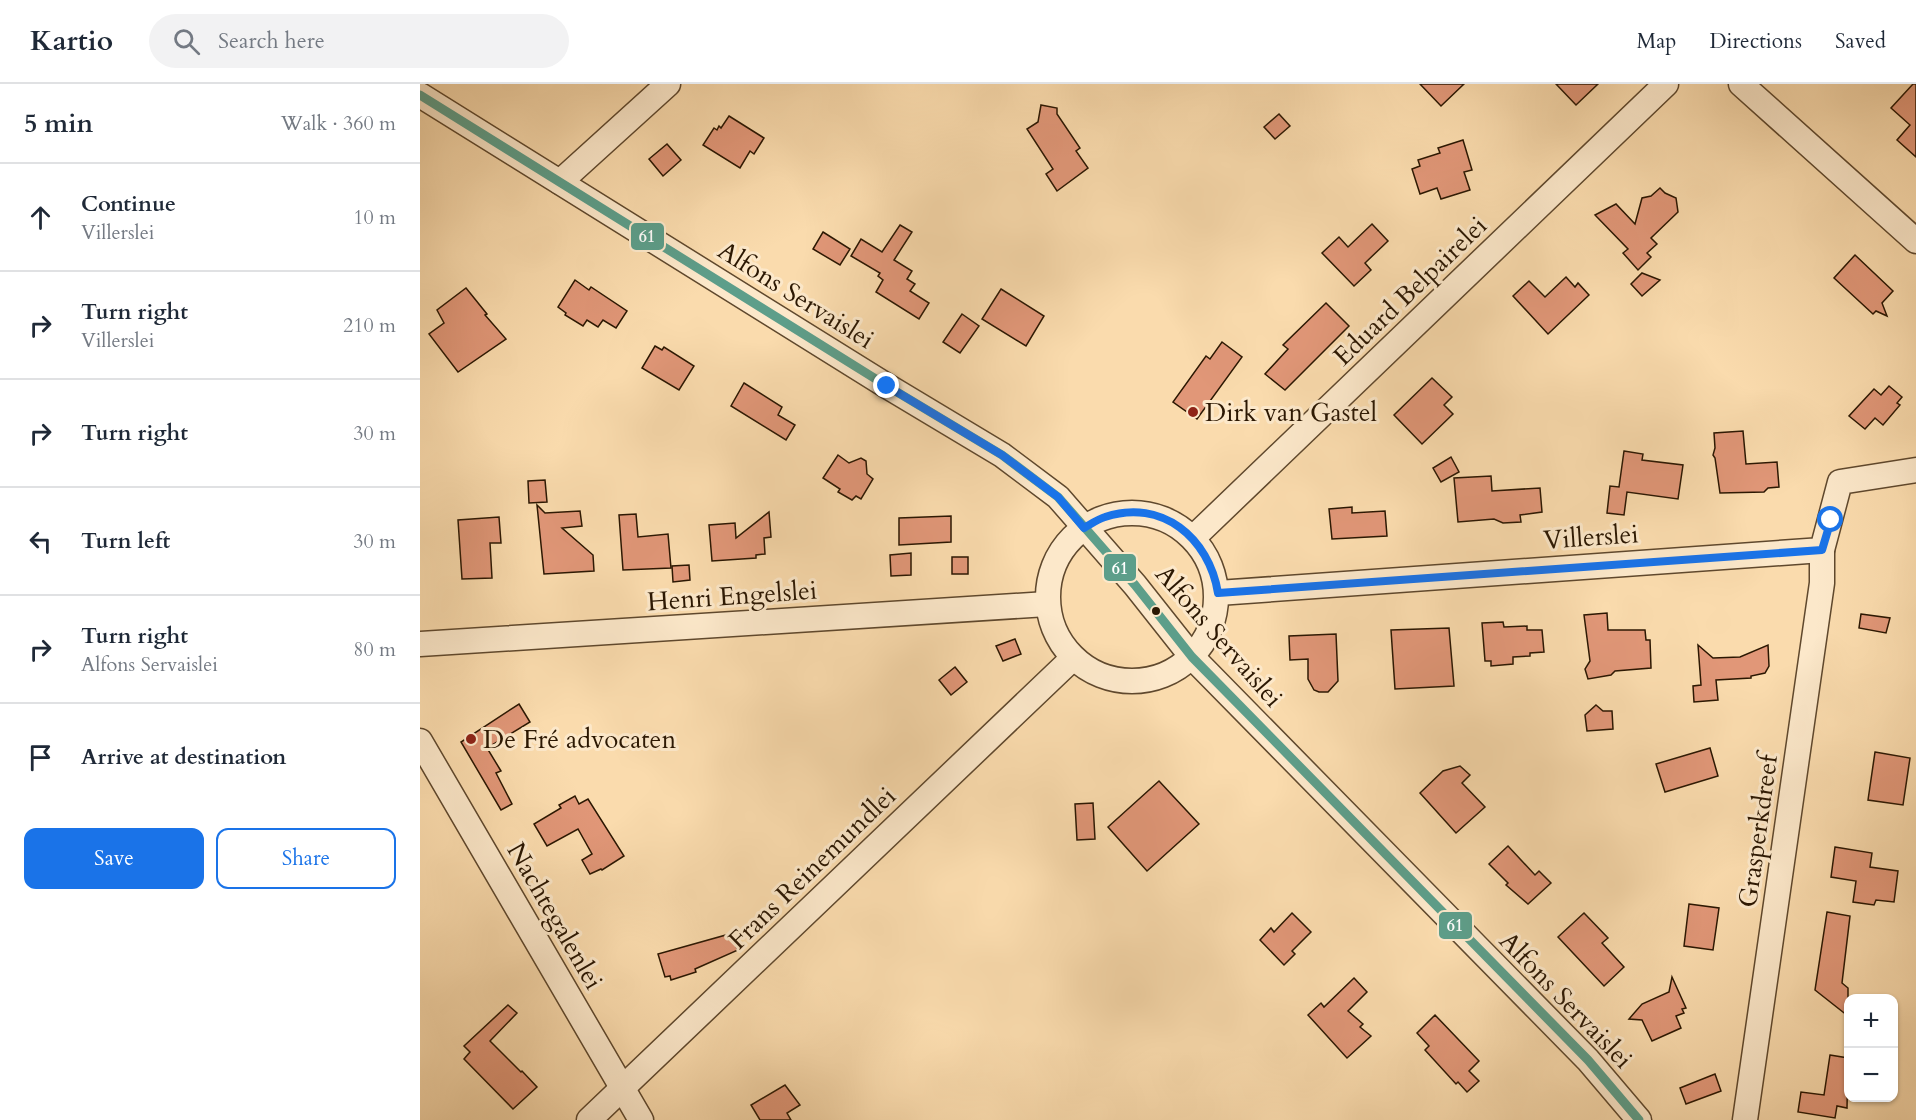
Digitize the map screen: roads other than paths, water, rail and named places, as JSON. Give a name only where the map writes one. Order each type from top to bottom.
[{"type":"street","points":[[560,182],[668,84]]},
{"type":"street","name":"Eduard Belpairelei","points":[[1193,538],[1666,84]]},
{"type":"street","points":[[1741,84],[1916,241]]},
{"type":"street","name":"Alfons Servaislei","points":[[420,95],[1002,455],[1058,497],[1135,585],[1192,657],[1588,1060],[1639,1120]]},
{"type":"street","points":[[1822,550],[1840,482],[1916,470]]},
{"type":"street","points":[[1122,513],[1142,513],[1161,517],[1178,526],[1193,538],[1211,565],[1218,593],[1215,619],[1206,640],[1192,657],[1174,671],[1154,679],[1133,682],[1111,679],[1091,671],[1073,658],[1055,632],[1047,604],[1048,584],[1053,567],[1066,544],[1084,528],[1103,518],[1122,513]]},
{"type":"street","name":"Villerslei","points":[[1218,593],[1822,550]]},
{"type":"street","name":"Grasperkdreef","points":[[1745,1120],[1822,583],[1822,550]]},
{"type":"street","name":"Henri Engelslei","points":[[420,644],[1047,604]]},
{"type":"street","name":"Frans Reinemundlei","points":[[589,1120],[1073,658]]},
{"type":"street","name":"Nachtegalenlei","points":[[420,741],[641,1120]]},
{"type":"place","name":"Dirk van Gastel","points":[[1193,412]]},
{"type":"place","name":"De Fré advocaten","points":[[471,739]]}]
